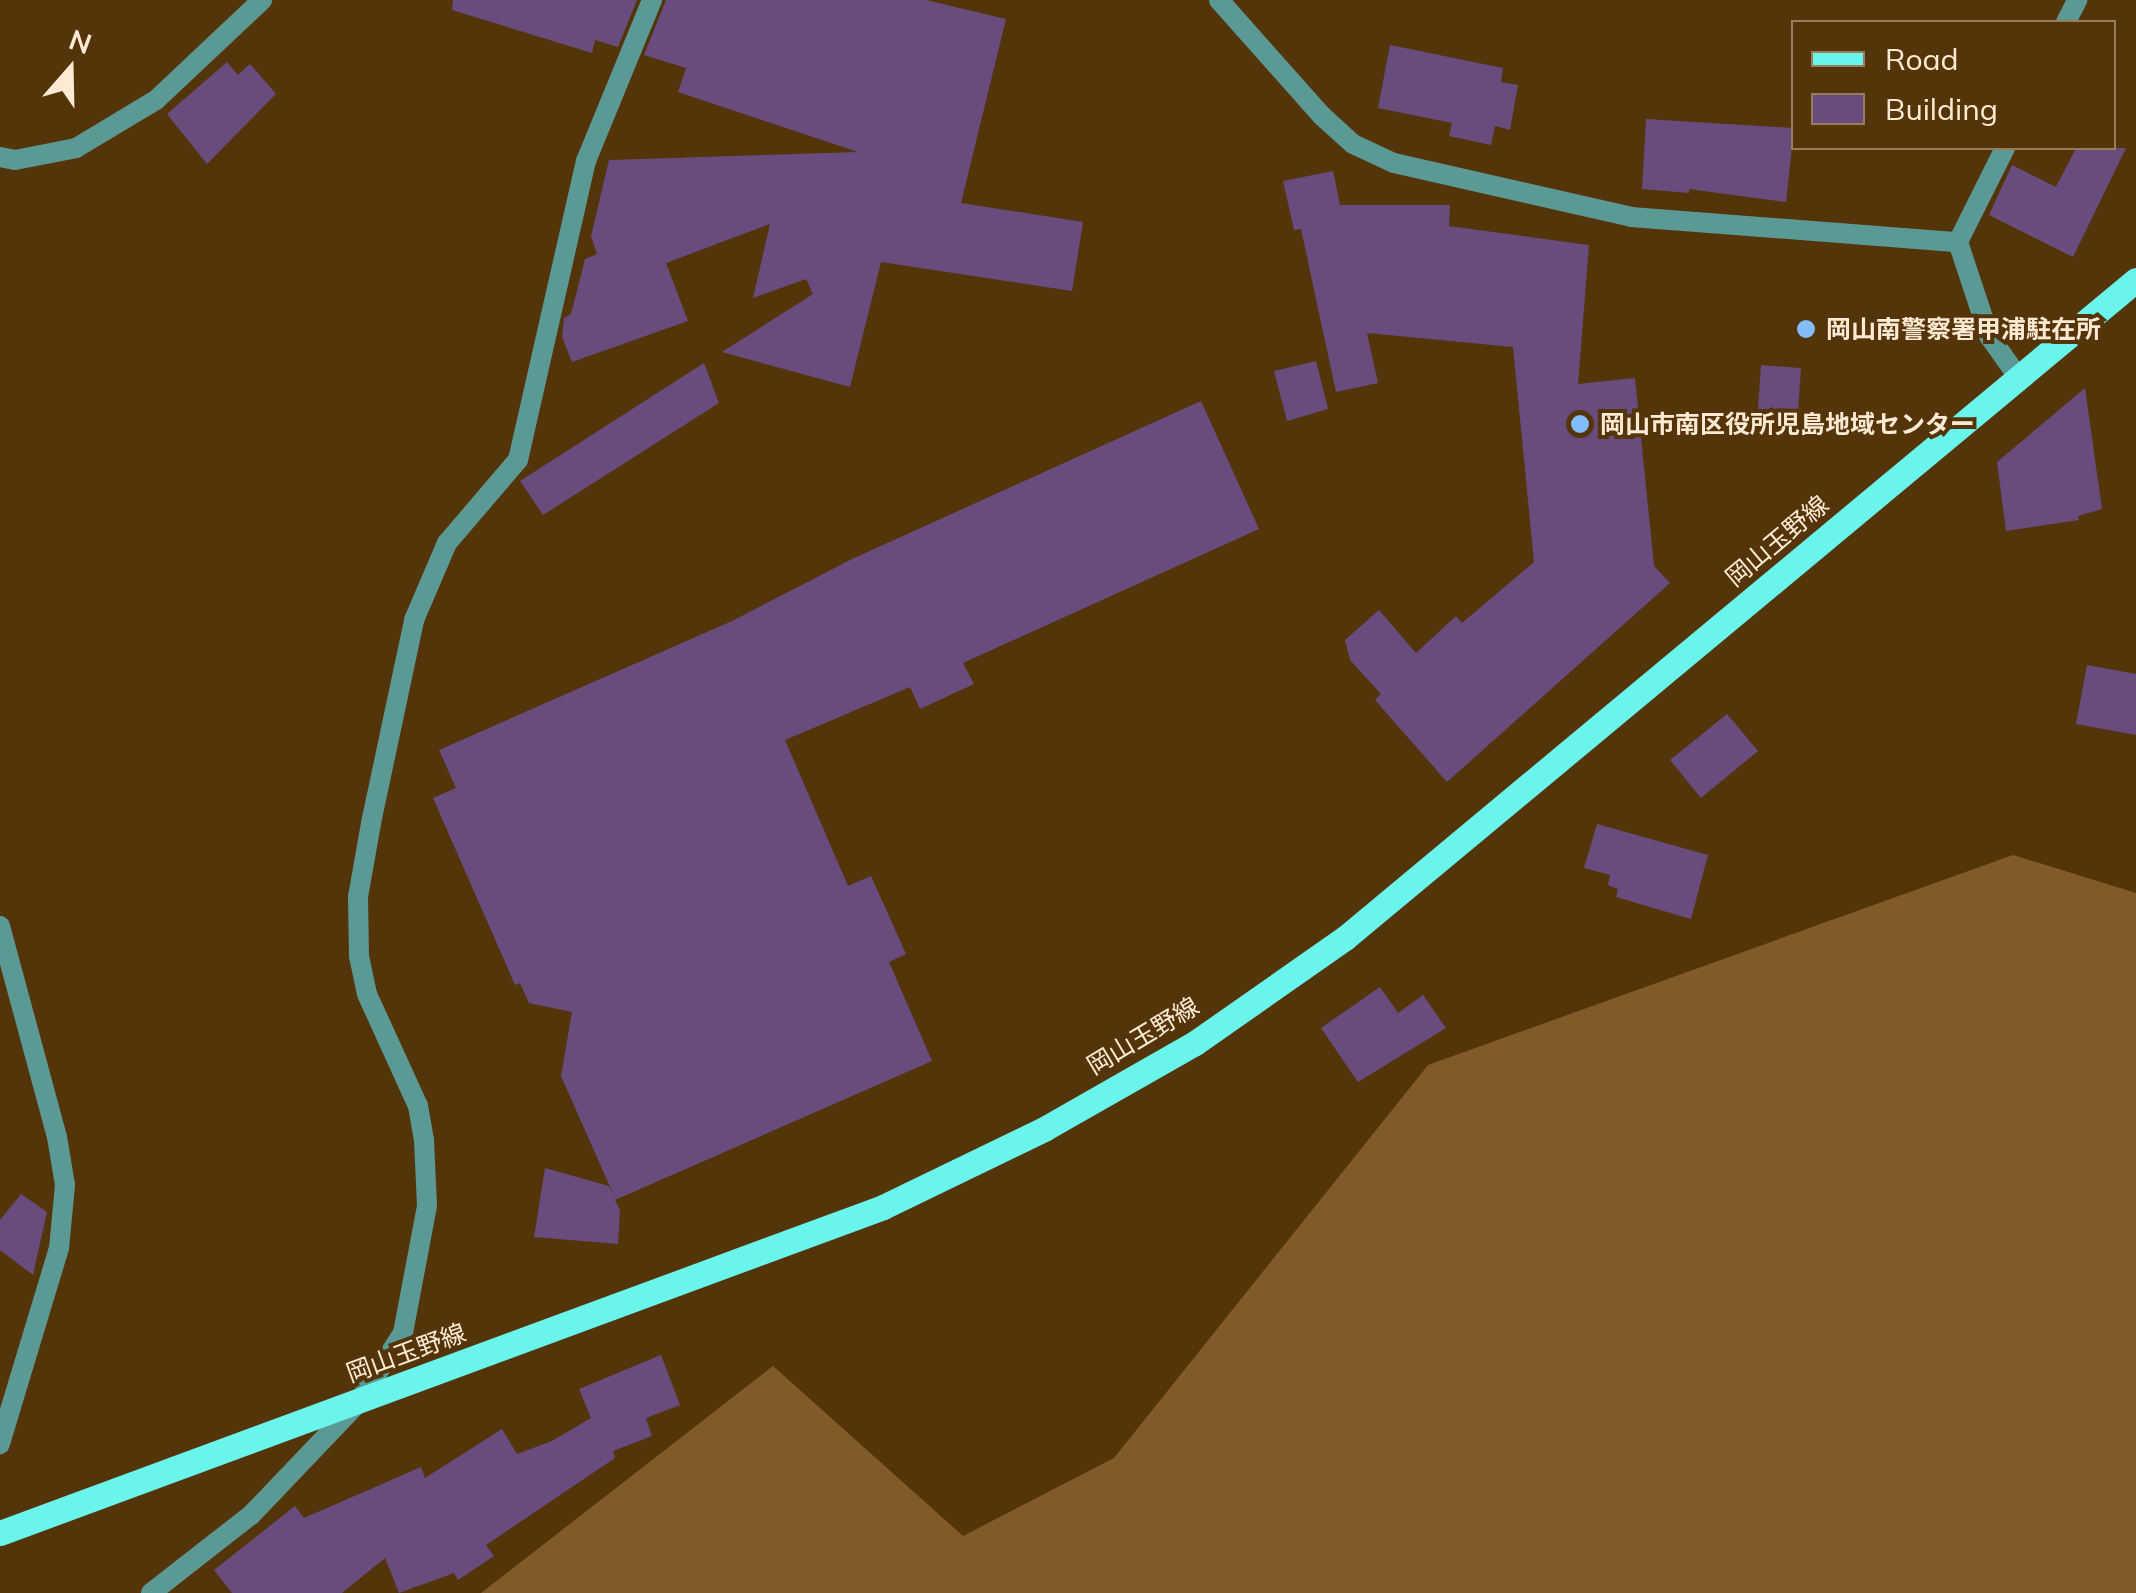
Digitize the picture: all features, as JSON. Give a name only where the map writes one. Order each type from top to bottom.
[{"type":"main road","name":"岡山玉野線","points":[[0,1533],[883,1207],[1044,1129],[1195,1043],[1345,938],[2136,280]]},
{"type":"street","points":[[0,158],[15,160],[76,148],[92,139],[156,100],[262,0]]},
{"type":"street","points":[[151,1593],[251,1515],[358,1402],[403,1333],[427,1206],[418,1106],[367,994],[360,955],[358,897],[370,823],[414,620],[447,543],[518,460],[586,161],[652,0]]},
{"type":"street","points":[[1219,0],[1353,144],[1394,163],[1631,217],[1958,242]]},
{"type":"street","points":[[2004,150],[1958,242],[1989,336],[2020,378]]},
{"type":"street","points":[[0,926],[65,1185],[59,1248],[0,1444]]},
{"type":"shaded area","points":[[2013,855],[2136,893],[2136,1593],[481,1593],[773,1366],[963,1536],[1114,1458],[1428,1065]]},
{"type":"building","points":[[453,0],[637,0],[618,47],[595,40],[592,53],[452,10]]},
{"type":"building","points":[[666,0],[926,0],[1006,19],[961,203],[1083,222],[1072,291],[881,262],[850,387],[722,352],[813,294],[806,279],[753,298],[770,224],[666,263],[688,321],[572,362],[562,337],[564,318],[571,314],[585,259],[597,254],[591,236],[609,160],[858,152],[678,92],[686,68],[644,55]]},
{"type":"building","points":[[1390,45],[1503,68],[1501,82],[1518,85],[1510,130],[1495,126],[1491,145],[1449,136],[1452,123],[1378,108]]},
{"type":"building","points":[[227,62],[238,75],[250,64],[276,94],[207,164],[167,114]]},
{"type":"building","points":[[1646,119],[1791,128],[1786,202],[1689,189],[1689,193],[1642,189]]},
{"type":"building","points":[[2126,148],[2073,257],[1989,215],[2012,165],[2056,187],[2075,150]]},
{"type":"building","points":[[1333,171],[1340,205],[1450,205],[1449,226],[1589,245],[1578,384],[1635,378],[1654,566],[1670,583],[1447,782],[1375,700],[1381,694],[1350,660],[1345,640],[1379,610],[1416,653],[1456,616],[1462,623],[1534,562],[1513,347],[1367,333],[1378,383],[1336,392],[1301,229],[1294,230],[1283,181]]},
{"type":"building","points":[[1316,361],[1328,409],[1287,421],[1274,371]]},
{"type":"building","points":[[704,363],[719,403],[543,515],[520,481]]},
{"type":"building","points":[[1761,365],[1801,368],[1798,412],[1758,409]]},
{"type":"building","points":[[2085,388],[2102,509],[2078,516],[2079,520],[2006,531],[1997,462]]},
{"type":"building","points":[[1201,401],[1259,529],[963,663],[974,684],[920,709],[910,687],[785,740],[848,886],[871,876],[906,954],[889,962],[932,1061],[615,1200],[620,1210],[618,1244],[534,1237],[545,1168],[609,1186],[615,1198],[561,1076],[572,1012],[529,1003],[520,983],[515,985],[433,798],[456,788],[439,750],[732,621],[852,559]]},
{"type":"building","points":[[2087,665],[2136,674],[2136,735],[2076,724]]},
{"type":"building","points":[[1727,714],[1758,751],[1701,798],[1670,760]]},
{"type":"building","points":[[1597,824],[1708,855],[1691,919],[1616,897],[1618,889],[1608,885],[1610,875],[1584,868]]},
{"type":"building","points":[[1380,987],[1398,1013],[1423,995],[1446,1028],[1358,1082],[1321,1028]]},
{"type":"building","points":[[21,1194],[47,1212],[33,1275],[0,1250],[0,1220]]},
{"type":"building","points":[[661,1355],[680,1405],[646,1418],[652,1436],[613,1451],[615,1458],[486,1545],[494,1556],[458,1580],[454,1573],[399,1593],[385,1558],[342,1593],[232,1593],[214,1570],[295,1506],[304,1518],[421,1467],[425,1478],[502,1429],[517,1454],[552,1441],[591,1418],[579,1389]]},
{"type":"place","name":"岡山南警察署甲浦駐在所","points":[[1806,329]]},
{"type":"place","name":"岡山市南区役所児島地域センター","points":[[1580,424]]}]
